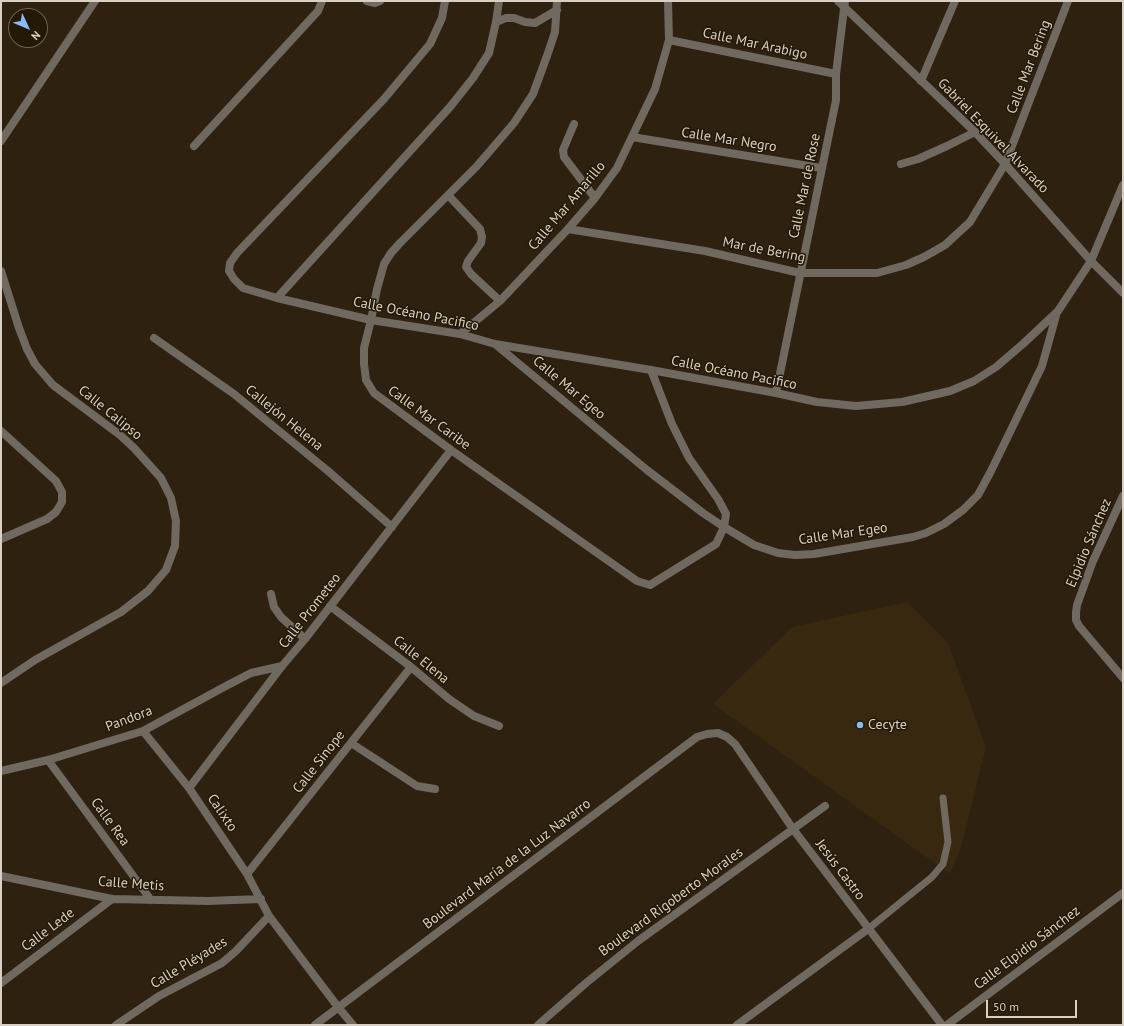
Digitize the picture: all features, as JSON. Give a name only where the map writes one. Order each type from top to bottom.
[{"type":"street","points":[[1,141],[96,1]]},
{"type":"street","points":[[194,146],[318,11],[322,1]]},
{"type":"street","points":[[367,1],[375,3],[380,1]]},
{"type":"street","name":"Calle Océano Pacifico","points":[[445,1],[442,18],[430,44],[384,99],[237,253],[230,263],[229,272],[243,288],[276,298],[371,320],[460,334],[495,344],[651,370],[817,402],[856,406],[902,402],[950,391],[974,381],[996,367],[1058,311],[1091,261],[1123,185]]},
{"type":"street","points":[[276,298],[450,108],[473,78],[489,53],[499,1]]},
{"type":"street","name":"Calle Mar Caribe","points":[[557,1],[555,32],[533,94],[514,123],[477,166],[400,243],[384,264],[364,348],[366,380],[374,393],[451,450],[637,581],[650,585],[716,544],[724,527]]},
{"type":"street","name":"Calle Mar Amarillo","points":[[460,334],[500,301],[568,229],[595,198],[617,168],[655,89],[669,40],[668,1]]},
{"type":"street","points":[[921,80],[955,1]]},
{"type":"street","name":"Calle Mar Bering","points":[[1005,164],[1068,1]]},
{"type":"street","name":"Gabriel Esquivel Alvarado","points":[[843,3],[1005,164],[1091,261],[1123,293]]},
{"type":"street","name":"Calle Mar de Rose","points":[[776,393],[836,100],[836,74],[843,3]]},
{"type":"street","points":[[496,22],[506,18],[514,18],[525,22],[535,23],[557,10]]},
{"type":"street","name":"Calle Mar Arabigo","points":[[669,40],[836,74]]},
{"type":"street","points":[[574,124],[563,150],[564,157],[595,198]]},
{"type":"street","points":[[902,164],[933,152],[974,132]]},
{"type":"street","name":"Calle Mar Negro","points":[[632,137],[821,168]]},
{"type":"street","name":"Mar de Bering","points":[[568,229],[705,251],[800,273],[877,273],[906,265],[945,245],[970,222],[1005,164]]},
{"type":"street","points":[[448,195],[480,229],[482,237],[481,243],[468,261],[466,267],[471,274],[500,301]]},
{"type":"street","name":"Calle Calipso","points":[[1,271],[19,328],[27,349],[35,364],[54,384],[120,435],[150,466],[160,478],[172,498],[176,521],[175,546],[166,570],[148,591],[121,612],[36,660],[1,683]]},
{"type":"street","name":"Calle Mar Egeo","points":[[495,344],[647,470],[703,513],[724,527],[754,544],[778,553],[795,555],[814,554],[926,534],[944,524],[963,510],[978,495],[1042,366],[1058,311]]},
{"type":"street","name":"Callejón Helena","points":[[154,338],[234,394],[328,471],[392,527]]},
{"type":"street","points":[[651,370],[672,424],[689,458],[718,499],[726,514],[724,527]]},
{"type":"street","points":[[1,431],[56,481],[62,492],[62,502],[56,512],[47,519],[1,539]]},
{"type":"street","name":"Calle Prometeo","points":[[189,788],[282,666],[305,639],[451,450]]},
{"type":"street","name":"Elpidio Sánchez","points":[[1123,496],[1093,561],[1077,605],[1076,620],[1083,632],[1123,678]]},
{"type":"street","points":[[1117,509],[1123,517]]},
{"type":"street","points":[[271,594],[274,607],[281,617],[305,639]]},
{"type":"street","name":"Calle Elena","points":[[330,606],[411,667],[449,700],[474,716],[499,726]]},
{"type":"street","name":"Pandora","points":[[1,771],[48,760],[143,731],[251,673],[282,666]]},
{"type":"street","name":"Calle Sinope","points":[[247,874],[411,667]]},
{"type":"street","name":"Calixto","points":[[143,731],[189,788],[247,874],[269,916],[338,1008],[353,1025]]},
{"type":"street","name":"Jesús Castro","points":[[718,733],[727,737],[735,744],[793,829],[942,1025]]},
{"type":"street","name":"Boulevard María de la Luz Navarro","points":[[314,1025],[697,737],[718,733]]},
{"type":"street","points":[[351,743],[418,786],[435,789]]},
{"type":"street","name":"Calle Rea","points":[[48,760],[151,900]]},
{"type":"street","name":"Boulevard Rigoberto Morales","points":[[538,1025],[586,982],[638,941],[825,806]]},
{"type":"street","name":"Calle Metis","points":[[1,876],[112,898],[208,901],[261,899]]},
{"type":"street","name":"Calle Elpidio Sánchez","points":[[947,1025],[1123,892]]},
{"type":"street","name":"Calle Lede","points":[[1,983],[112,898]]},
{"type":"street","name":"Calle Pléyades","points":[[116,1025],[159,996],[222,963],[236,951],[269,916]]},
{"type":"street","points":[[738,1025],[868,929]]},
{"type":"lane","points":[[868,929],[932,878],[943,864],[948,842],[942,798]]},
{"type":"shaded area","name":"Cecyte","points":[[907,602],[948,643],[986,747],[962,844],[950,874],[713,704],[792,627]]},
{"type":"place","name":"Cecyte","points":[[860,725]]}]
